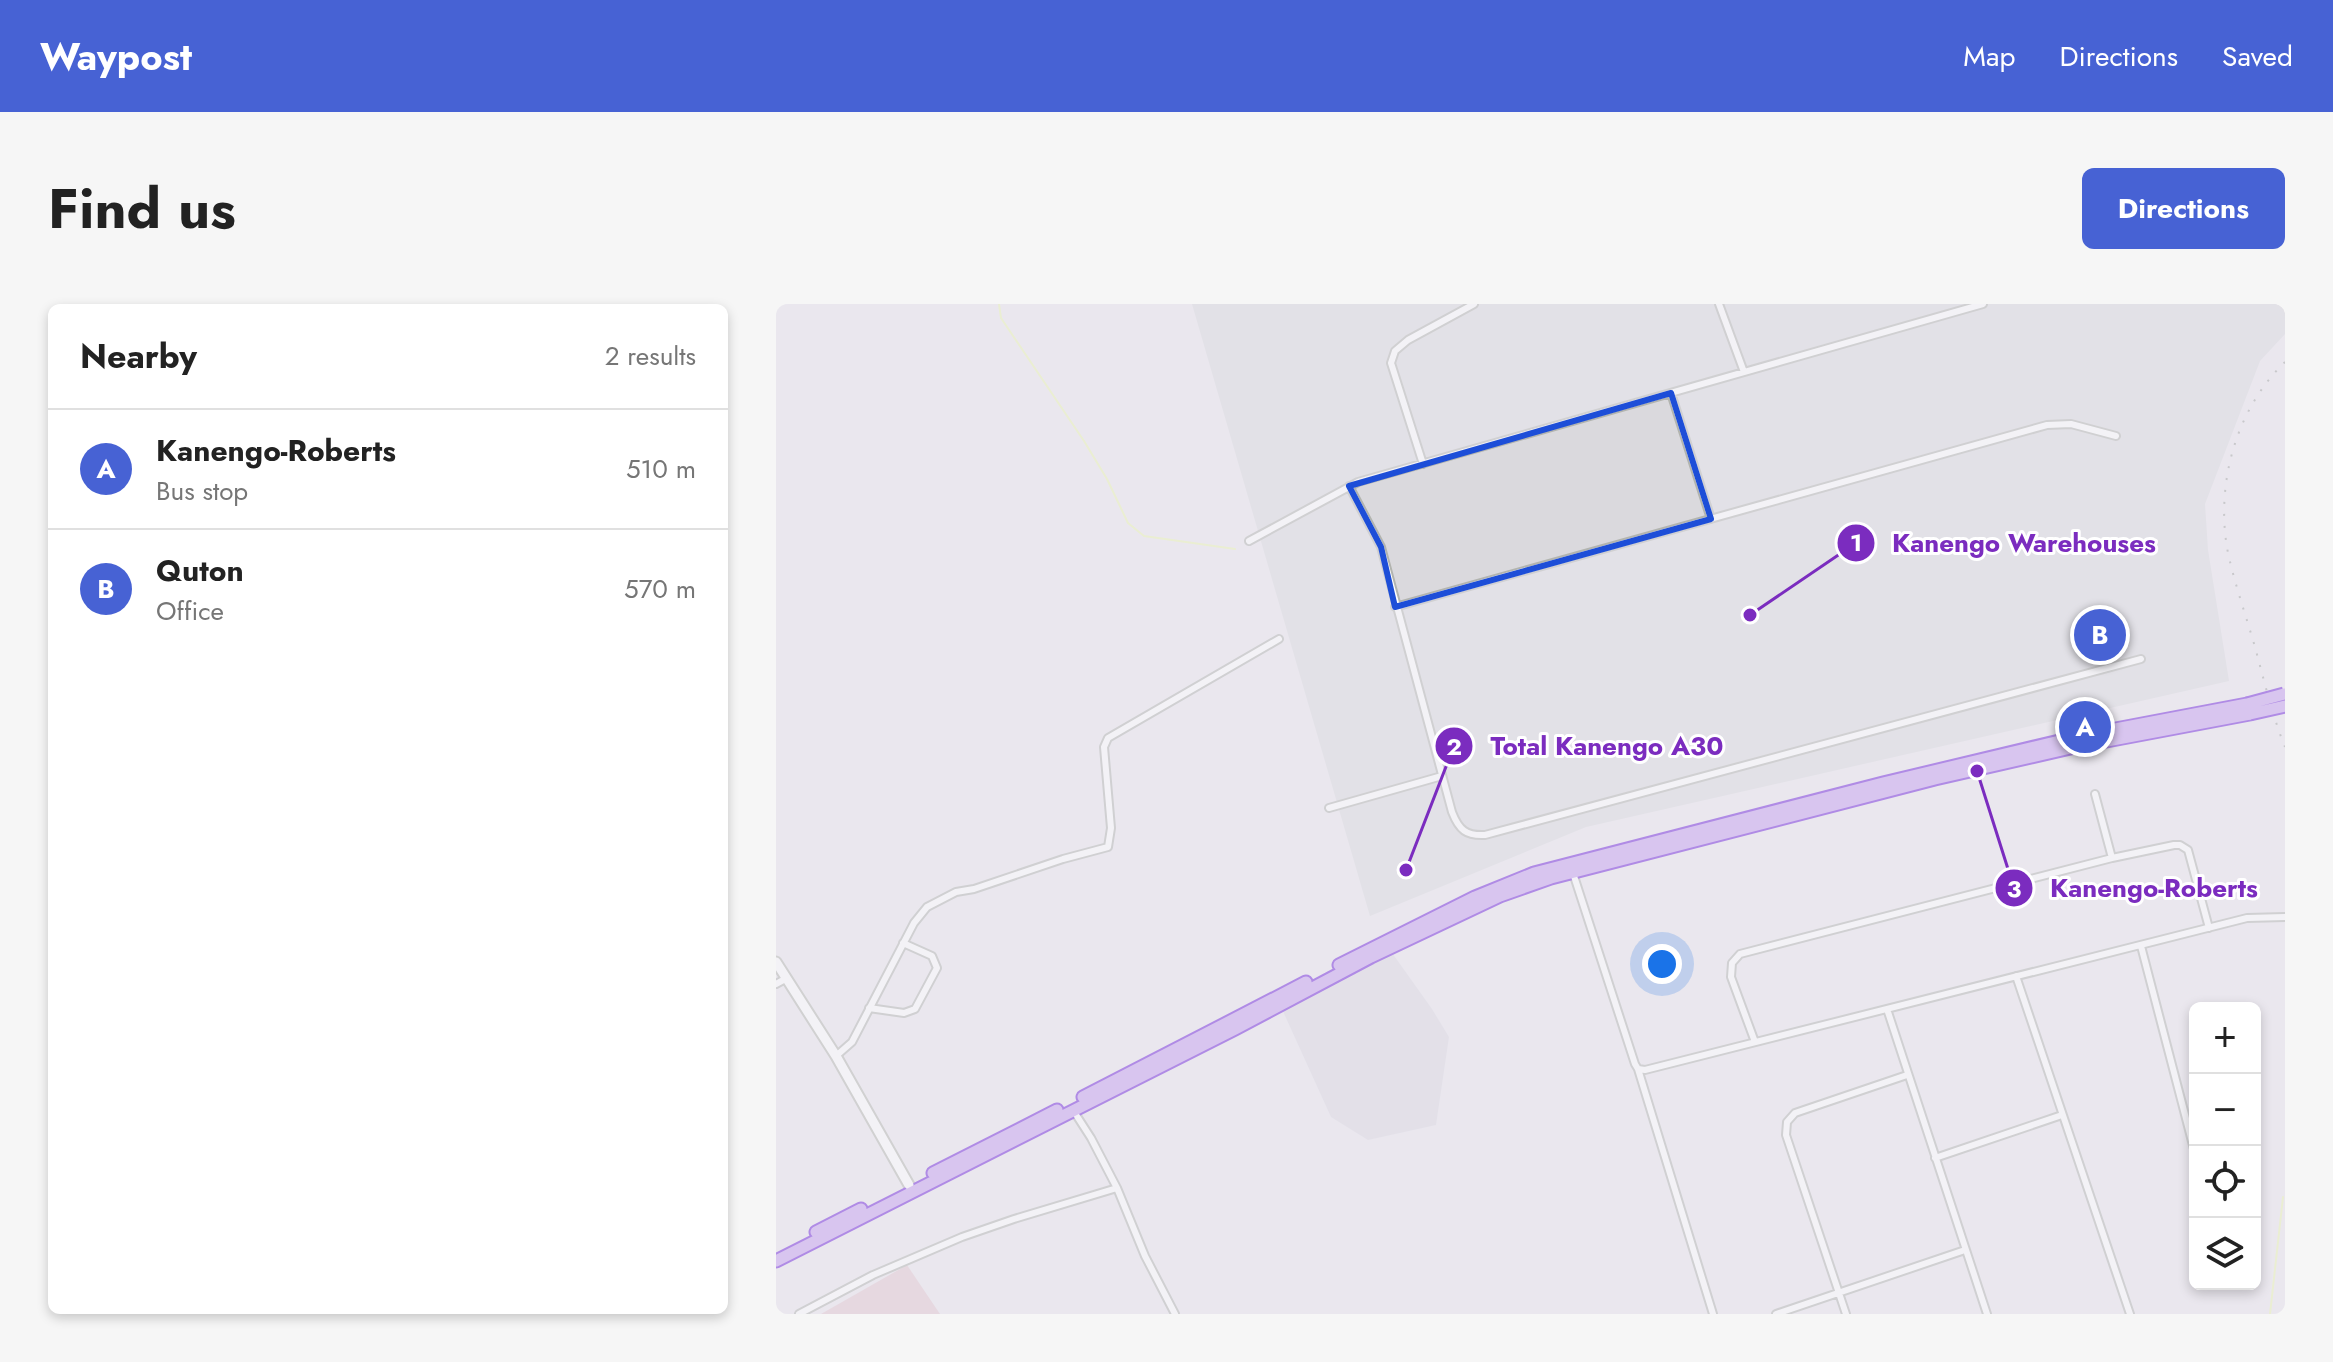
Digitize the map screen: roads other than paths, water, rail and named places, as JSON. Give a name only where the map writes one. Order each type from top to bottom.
[{"type":"highway","points":[[776,1253],[1424,922],[1511,882],[1883,783],[2030,748],[2285,700]]},
{"type":"highway","points":[[776,1261],[1446,921],[1571,868]]},
{"type":"street","points":[[1423,464],[1408,411],[1393,375],[1392,356],[1408,340],[1474,304]]},
{"type":"street","points":[[1719,304],[1744,372]]},
{"type":"street","points":[[1249,541],[1349,486],[1983,304]]},
{"type":"street","points":[[1671,393],[1711,519]]},
{"type":"street","points":[[1395,607],[2047,425],[2071,424],[2116,436]]},
{"type":"street","points":[[1349,486],[1381,547],[1442,776],[1456,822],[1466,833],[1485,835],[2141,659]]},
{"type":"street","points":[[836,1056],[852,1042],[922,912],[943,897],[1108,847],[1111,828],[1104,747],[1108,738],[1279,639]]},
{"type":"street","points":[[1329,808],[1442,776]]},
{"type":"street","points":[[2095,794],[2112,858]]},
{"type":"street","points":[[1755,1042],[1731,977],[1732,963],[1740,954],[2112,858],[2174,845],[2188,850],[2209,928]]},
{"type":"street","points":[[1571,868],[1638,1069],[1713,1314]]},
{"type":"street","points":[[1638,1069],[1652,1069],[2209,928],[2256,917],[2285,917]]},
{"type":"street","points":[[869,1008],[904,1013],[915,1009],[937,968],[932,956],[903,943]]},
{"type":"street","points":[[2141,946],[2193,1146]]},
{"type":"street","points":[[776,962],[836,1056],[909,1185]]},
{"type":"street","points":[[2016,976],[2130,1314]]},
{"type":"street","points":[[776,984],[787,978]]},
{"type":"street","points":[[1887,1009],[1987,1314]]},
{"type":"street","points":[[1846,1314],[1786,1135],[1787,1122],[1795,1113],[1907,1075]]},
{"type":"street","points":[[1073,1110],[1117,1188],[1145,1256],[1175,1314]]},
{"type":"street","points":[[1935,1158],[2062,1115]]},
{"type":"street","points":[[799,1314],[873,1275],[962,1237],[1117,1188]]},
{"type":"street","points":[[1776,1314],[1965,1250]]},
{"type":"waterway","points":[[999,304],[1001,318],[1084,441],[1128,523],[1144,536],[1235,549]]},
{"type":"waterway","points":[[2270,1314],[2283,1197]]},
{"type":"railway","points":[[2285,362],[2253,403],[2242,426],[2233,450],[2224,502],[2228,553],[2285,747]]},
{"type":"place","name":"Kanengo Warehouses","points":[[1750,615]]},
{"type":"place","name":"Quton","points":[[2100,635]]},
{"type":"place","name":"Kanengo-Roberts","points":[[2085,727]]},
{"type":"place","name":"Kanengo-Roberts","points":[[1977,771]]},
{"type":"place","name":"Total Kanengo A30","points":[[1406,870]]}]
